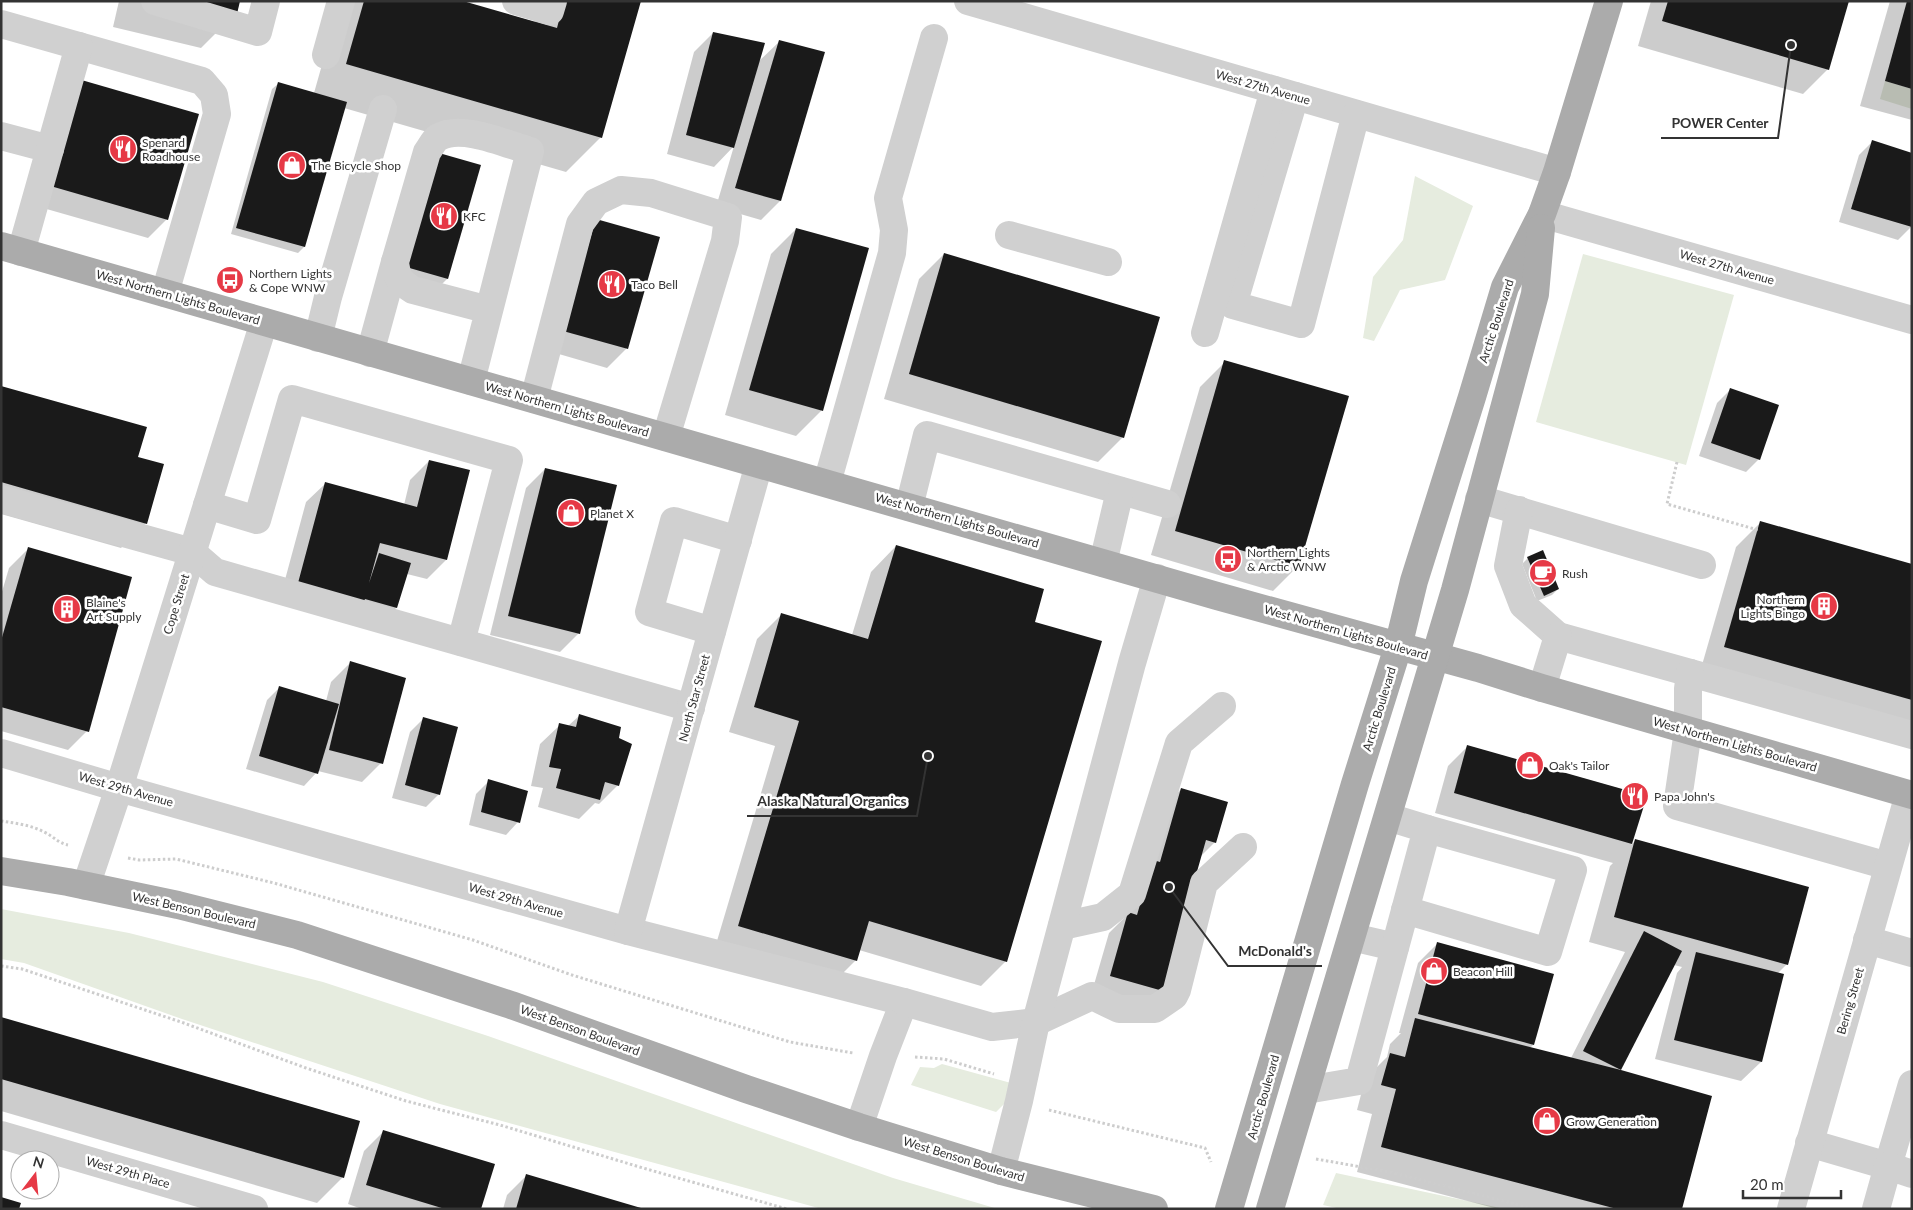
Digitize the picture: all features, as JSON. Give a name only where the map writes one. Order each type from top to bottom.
[{"type":"main road","name":"Arctic Boulevard","points":[[1230,1209],[1350,802],[1398,647],[1414,581],[1505,287],[1542,214],[1557,172],[1609,1]]},
{"type":"main road","name":"Arctic Boulevard","points":[[1270,1209],[1436,657],[1535,294],[1542,214]]},
{"type":"main road","name":"West Northern Lights Boulevard","points":[[11,249],[1103,563],[1478,668],[1688,731],[1910,794]]},
{"type":"main road","name":"West Benson Boulevard","points":[[1,871],[178,905],[298,935],[511,1005],[859,1127],[1000,1171],[1154,1209]]},
{"type":"street","points":[[156,1],[258,32],[266,1]]},
{"type":"street","points":[[326,55],[341,1]]},
{"type":"street","points":[[516,1],[550,11],[553,1]]},
{"type":"street","name":"West 27th Avenue","points":[[985,4],[1557,172]]},
{"type":"street","points":[[1,24],[202,81],[214,95],[217,114],[165,293]]},
{"type":"street","points":[[827,483],[892,253],[894,230],[888,198],[934,38]]},
{"type":"street","points":[[11,249],[50,149],[80,46]]},
{"type":"street","points":[[1284,93],[1233,305],[1301,324],[1356,114]]},
{"type":"street","points":[[1205,333],[1284,93]]},
{"type":"street","points":[[318,338],[328,296],[383,109]]},
{"type":"street","points":[[370,353],[427,152],[438,137],[452,132],[467,133],[530,151],[471,381]]},
{"type":"street","points":[[1,136],[50,149]]},
{"type":"street","points":[[534,399],[580,224],[596,202],[621,190],[651,193],[728,217],[725,241],[666,437]]},
{"type":"street","name":"West 27th Avenue","points":[[1542,214],[1912,320]]},
{"type":"street","points":[[1010,235],[1108,262]]},
{"type":"street","points":[[395,262],[397,275],[403,284],[413,290],[489,310]]},
{"type":"street","name":"Cope Street","points":[[86,886],[119,788],[264,322]]},
{"type":"street","points":[[207,505],[257,520],[292,399],[509,460],[461,642]]},
{"type":"street","points":[[909,506],[927,435],[1167,504]]},
{"type":"street","name":"North Star Street","points":[[628,932],[760,464]]},
{"type":"street","points":[[1103,563],[1120,491]]},
{"type":"street","points":[[1,499],[192,552],[215,572],[691,708]]},
{"type":"street","points":[[1479,499],[1702,564]]},
{"type":"street","points":[[1519,510],[1508,566],[1523,605],[1558,636],[1912,736]]},
{"type":"street","points":[[712,631],[649,612],[674,521],[738,540]]},
{"type":"street","points":[[1000,1171],[1019,1101],[1036,1022],[1132,663],[1157,578]]},
{"type":"street","points":[[1542,688],[1558,636]]},
{"type":"street","points":[[1690,673],[1688,731],[1677,806],[1888,866]]},
{"type":"street","points":[[1062,926],[1102,917],[1132,894],[1179,743],[1222,706]]},
{"type":"street","name":"West 29th Avenue","points":[[1,753],[628,932],[904,1002],[992,1027],[1036,1022],[1092,996],[1119,1008],[1155,1009],[1174,996],[1204,883],[1243,848]]},
{"type":"street","name":"Bering Street","points":[[1791,1209],[1910,794]]},
{"type":"street","points":[[1388,817],[1573,870],[1548,952],[1405,910]]},
{"type":"street","points":[[1306,1090],[1359,1081],[1427,829]]},
{"type":"street","points":[[1352,937],[1395,947]]},
{"type":"street","points":[[1867,940],[1912,953]]},
{"type":"street","points":[[859,1127],[882,1056],[904,1002]]},
{"type":"street","points":[[1884,1207],[1900,1170],[1912,1084]]},
{"type":"street","name":"West 29th Place","points":[[1,1135],[254,1209]]},
{"type":"street","points":[[1809,1143],[1900,1170]]},
{"type":"path","points":[[1678,462],[1667,504],[1758,530]]},
{"type":"path","points":[[1,821],[20,824],[44,832],[61,844],[139,860],[176,859],[274,884],[473,940],[572,975],[790,1042],[882,1056],[944,1059],[1008,1078],[1019,1101],[1064,1114],[1205,1148],[1212,1164]]},
{"type":"path","points":[[1,966],[22,969],[181,1022],[306,1068],[406,1100],[500,1125],[787,1209]]},
{"type":"path","points":[[1315,1158],[1390,1172],[1535,1209]]},
{"type":"shaded area","points":[[1885,81],[1912,89],[1912,109],[1880,99]]},
{"type":"shaded area","points":[[1415,176],[1473,206],[1445,280],[1400,290],[1374,341],[1363,338],[1373,277],[1403,240]]},
{"type":"shaded area","points":[[1583,254],[1734,295],[1686,465],[1536,422]]},
{"type":"shaded area","points":[[1,909],[129,933],[323,982],[488,1036],[893,1178],[998,1209],[822,1209],[440,1104],[182,1019],[24,963],[1,959]]},
{"type":"shaded area","points":[[942,1064],[1011,1083],[1007,1101],[996,1112],[911,1085],[920,1067],[934,1068]]},
{"type":"shaded area","points":[[1336,1173],[1505,1209],[1341,1209],[1323,1205]]},
{"type":"building","points":[[188,1],[240,1],[237,14]]},
{"type":"building","points":[[364,1],[463,1],[557,28],[564,1],[641,1],[602,138],[346,64]]},
{"type":"building","points":[[1668,1],[1849,1],[1829,70],[1662,21]]},
{"type":"building","points":[[1907,1],[1912,1],[1912,89],[1885,81]]},
{"type":"building","points":[[713,32],[765,43],[734,148],[686,135]]},
{"type":"building","points":[[779,40],[825,52],[781,201],[735,188]]},
{"type":"building","name":"Spenard Roadhouse","points":[[78,79],[199,114],[168,220],[47,185]]},
{"type":"building","name":"The Bicycle Shop","points":[[278,82],[347,102],[305,247],[236,228]]},
{"type":"building","points":[[1872,140],[1912,153],[1912,227],[1851,209]]},
{"type":"building","name":"KFC","points":[[439,153],[481,165],[448,279],[406,267]]},
{"type":"building","name":"Taco Bell","points":[[596,219],[660,237],[628,349],[563,331]]},
{"type":"building","points":[[796,228],[869,248],[823,411],[749,390]]},
{"type":"building","points":[[944,253],[1160,317],[1124,438],[909,374]]},
{"type":"building","points":[[1224,360],[1349,396],[1299,567],[1175,531]]},
{"type":"building","points":[[1,386],[147,427],[138,457],[164,464],[147,524],[1,482]]},
{"type":"building","points":[[1730,388],[1779,405],[1760,460],[1711,443]]},
{"type":"building","points":[[429,460],[470,470],[447,560],[380,543],[369,583],[379,553],[411,563],[397,608],[298,583],[325,482],[417,507]]},
{"type":"building","points":[[545,468],[617,485],[580,634],[508,616]]},
{"type":"building","name":"Northern Lights Bingo","points":[[1760,521],[1912,564],[1912,700],[1724,647]]},
{"type":"building","points":[[896,545],[1044,589],[1035,622],[1102,641],[1007,962],[869,921],[857,961],[738,926],[799,721],[754,707],[781,613],[868,639]]},
{"type":"building","name":"Blaine's Art Supply","points":[[28,547],[132,577],[89,732],[1,707],[1,641]]},
{"type":"building","name":"Rush","points":[[1543,550],[1559,589],[1544,596],[1527,557]]},
{"type":"building","points":[[350,661],[406,678],[383,764],[329,750]]},
{"type":"building","points":[[279,686],[339,704],[318,774],[259,756]]},
{"type":"building","points":[[579,714],[621,727],[619,738],[632,744],[619,786],[605,782],[600,800],[556,788],[561,769],[549,767],[559,723],[576,727]]},
{"type":"building","points":[[423,717],[458,727],[440,795],[405,785]]},
{"type":"building","points":[[1467,745],[1647,796],[1632,844],[1454,793]]},
{"type":"building","points":[[488,779],[528,791],[520,823],[481,812]]},
{"type":"building","points":[[1181,788],[1228,802],[1216,843],[1206,840],[1163,991],[1110,976],[1128,912],[1137,915],[1153,860],[1160,862]]},
{"type":"building","points":[[1635,839],[1809,887],[1788,965],[1614,917]]},
{"type":"building","points":[[1644,931],[1682,951],[1621,1070],[1583,1051]]},
{"type":"building","points":[[1437,942],[1554,974],[1534,1045],[1418,1014]]},
{"type":"building","points":[[1696,952],[1784,974],[1762,1062],[1674,1040]]},
{"type":"building","points":[[1,1017],[360,1121],[344,1178],[1,1079]]},
{"type":"building","name":"Grow Generation","points":[[1415,1018],[1621,1070],[1712,1096],[1682,1209],[1617,1209],[1381,1147],[1396,1089],[1381,1085],[1390,1053],[1405,1057]]},
{"type":"building","points":[[383,1130],[495,1164],[481,1209],[445,1209],[366,1185]]},
{"type":"building","points":[[526,1174],[641,1208],[516,1209]]},
{"type":"building","points":[[1,1197],[21,1203],[19,1209],[1,1209]]},
{"type":"place","name":"POWER Center","points":[[1791,45]]},
{"type":"place","name":"Spenard Roadhouse","points":[[123,149]]},
{"type":"place","name":"The Bicycle Shop","points":[[292,165]]},
{"type":"place","name":"KFC","points":[[444,216]]},
{"type":"place","name":"Northern Lights & Cope WNW","points":[[230,280]]},
{"type":"place","name":"Taco Bell","points":[[612,284]]},
{"type":"place","name":"Planet X","points":[[571,513]]},
{"type":"place","name":"Northern Lights & Arctic WNW","points":[[1228,559]]},
{"type":"place","name":"Rush","points":[[1543,573]]},
{"type":"place","name":"Northern Lights Bingo","points":[[1824,606]]},
{"type":"place","name":"Blaine's Art Supply","points":[[67,609]]},
{"type":"place","name":"Alaska Natural Organics","points":[[928,756]]},
{"type":"place","name":"Oak's Tailor","points":[[1530,765]]},
{"type":"place","name":"Papa John's","points":[[1635,796]]},
{"type":"place","name":"McDonald's","points":[[1169,887]]},
{"type":"place","name":"Beacon Hill","points":[[1434,971]]},
{"type":"place","name":"Grow Generation","points":[[1547,1121]]}]
